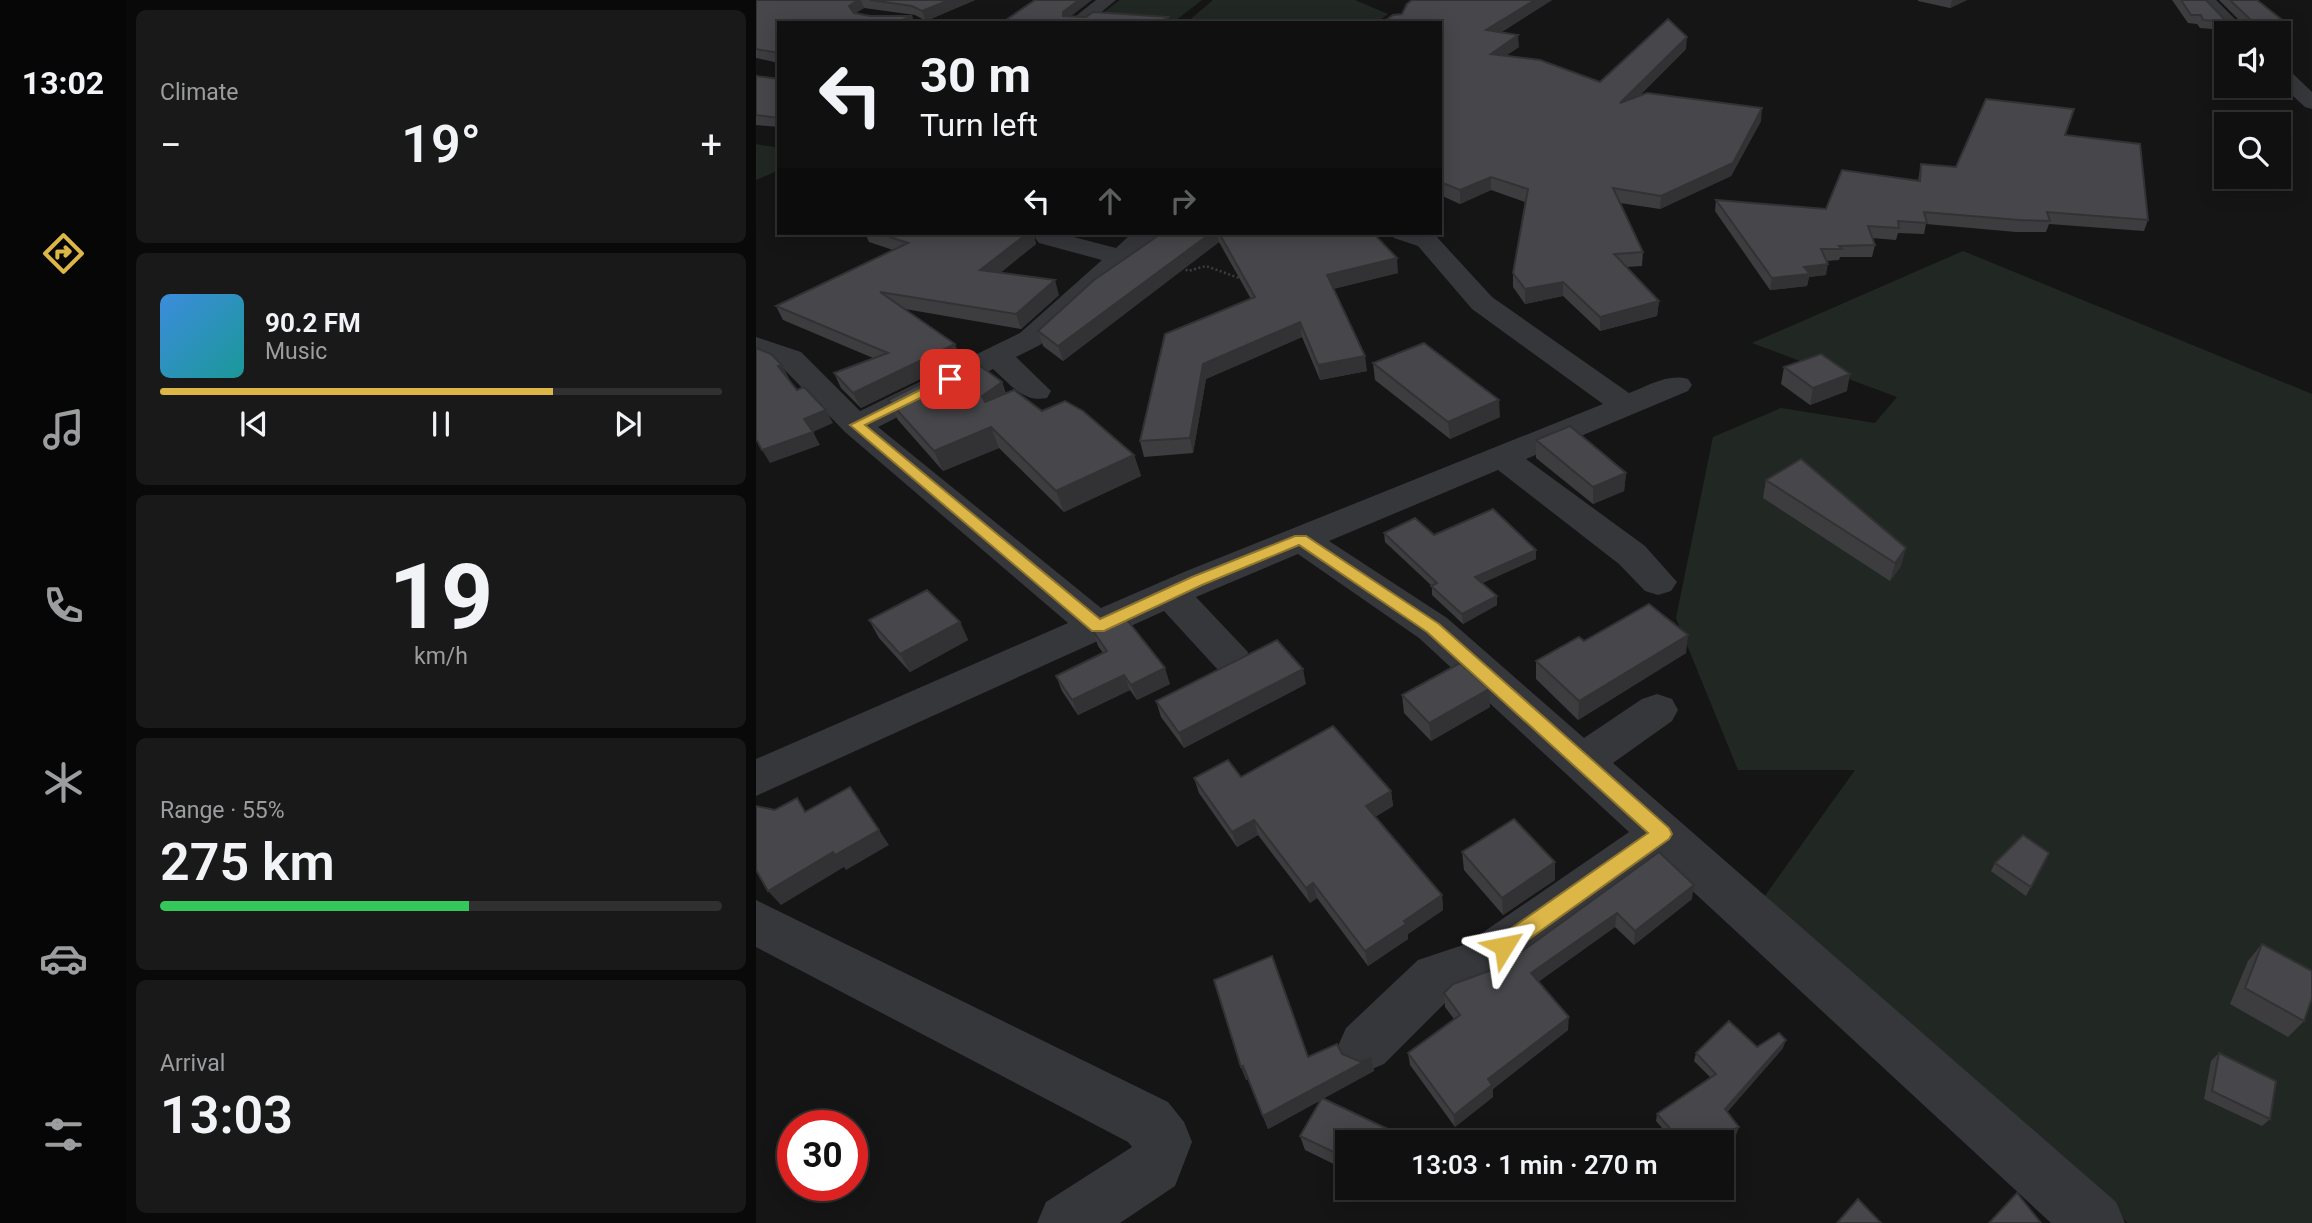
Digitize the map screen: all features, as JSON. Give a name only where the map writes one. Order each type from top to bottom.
[{"type":"street","points":[[1079,21],[1107,0]]},
{"type":"street","points":[[2206,0],[2228,21]]},
{"type":"street","points":[[2291,83],[2312,103]]},
{"type":"street","points":[[1409,235],[1427,241],[1482,303],[1626,406]]},
{"type":"street","points":[[1048,238],[1136,243]]},
{"type":"street","points":[[856,425],[1030,339],[1136,243]]},
{"type":"street","points":[[756,346],[790,358],[856,425],[1098,627]]},
{"type":"street","points":[[997,356],[1036,391]]},
{"type":"street","points":[[756,778],[1170,593],[1677,385]]},
{"type":"street","points":[[1502,457],[1632,555],[1658,582]]},
{"type":"street","points":[[1301,539],[1433,628],[2095,1223]]},
{"type":"street","points":[[1170,593],[1233,661]]},
{"type":"street","points":[[1583,762],[1657,710]]},
{"type":"street","points":[[1365,1046],[1436,977],[1481,961],[1662,834]]},
{"type":"street","points":[[756,922],[1148,1122],[1164,1142],[1155,1166],[1067,1223]]},
{"type":"path","points":[[1136,243],[1188,271],[1206,266],[1239,278]]},
{"type":"shaded area","points":[[1120,0],[1202,0],[1175,21],[1097,17]]},
{"type":"shaded area","points":[[1213,0],[1355,0],[1388,14],[1379,21],[1188,21]]},
{"type":"shaded area","points":[[756,144],[777,148],[777,171],[756,180]]},
{"type":"shaded area","points":[[1963,251],[2312,394],[2312,1223],[2128,1223],[1972,1077],[1759,904],[1855,770],[1738,770],[1676,618],[1713,437],[1781,408],[1875,423],[1897,397],[1752,343]]},
{"type":"building","points":[[756,0],[858,0],[849,6],[854,13],[870,16],[912,16],[900,21],[777,21],[777,53],[756,49]]},
{"type":"building","points":[[870,0],[949,0],[922,11],[912,6]]},
{"type":"building","points":[[1035,0],[1079,0],[1063,12],[1063,16],[1086,17],[1093,12],[1168,17],[1162,21],[1004,21]]},
{"type":"building","points":[[1412,0],[1535,0],[1486,30],[1518,35],[1491,54],[1540,60],[1600,82],[1668,19],[1687,37],[1620,103],[1647,93],[1762,108],[1733,163],[1661,196],[1613,188],[1643,252],[1614,254],[1659,301],[1600,317],[1563,282],[1525,289],[1513,273],[1528,189],[1491,177],[1460,190],[1442,183],[1442,21],[1385,21],[1393,15],[1402,14]]},
{"type":"building","points":[[2181,0],[2206,0],[2226,21],[2203,20],[2201,15],[2191,15]]},
{"type":"building","points":[[2230,0],[2257,0],[2284,21],[2252,21]]},
{"type":"building","points":[[756,76],[777,79],[777,118],[756,115]]},
{"type":"building","points":[[1986,99],[2074,109],[2065,135],[2140,144],[2148,220],[2047,212],[2050,221],[2019,220],[1924,212],[1927,223],[1898,221],[1899,228],[1868,226],[1875,245],[1821,249],[1828,264],[1804,267],[1810,274],[1772,278],[1716,200],[1826,209],[1842,170],[1920,181],[1921,164],[1956,167]]},
{"type":"building","points":[[884,235],[1025,235],[980,270],[1055,280],[1016,314],[880,292],[955,344],[853,393],[834,373],[888,353],[776,306],[908,243]]},
{"type":"building","points":[[1159,235],[1208,235],[1058,346],[1038,331],[1094,280]]},
{"type":"building","points":[[1220,235],[1375,235],[1397,258],[1327,275],[1365,356],[1318,365],[1300,322],[1203,364],[1190,438],[1140,441],[1165,334],[1255,297]]},
{"type":"building","points":[[1424,343],[1499,400],[1448,422],[1373,363]]},
{"type":"building","points":[[756,348],[771,354],[782,365],[778,366],[797,390],[804,387],[826,410],[804,419],[813,432],[762,450],[756,439]]},
{"type":"building","points":[[1821,354],[1850,374],[1813,388],[1784,367]]},
{"type":"building","points":[[971,359],[1002,382],[982,396],[985,402],[1014,390],[1042,411],[1065,401],[1083,411],[1134,455],[1056,491],[991,427],[934,451],[888,400]]},
{"type":"building","points":[[1570,426],[1626,473],[1593,487],[1536,440]]},
{"type":"building","points":[[1801,459],[1906,548],[1895,563],[1766,480]]},
{"type":"building","points":[[1493,509],[1536,550],[1475,577],[1497,596],[1462,614],[1431,586],[1437,583],[1384,533],[1415,518],[1434,535]]},
{"type":"building","points":[[927,590],[960,622],[900,654],[869,620]]},
{"type":"building","points":[[1649,604],[1688,635],[1579,701],[1536,661],[1579,637],[1584,641]]},
{"type":"building","points":[[1124,616],[1165,668],[1131,685],[1124,675],[1072,700],[1056,676],[1107,651],[1093,631]]},
{"type":"building","points":[[1277,640],[1303,669],[1179,733],[1156,701]]},
{"type":"building","points":[[1460,663],[1489,689],[1429,723],[1402,695]]},
{"type":"building","points":[[1333,726],[1391,791],[1366,806],[1442,895],[1404,921],[1406,924],[1365,951],[1313,883],[1306,888],[1254,820],[1232,832],[1194,778],[1228,760],[1241,777]]},
{"type":"building","points":[[850,787],[879,830],[835,855],[833,852],[768,891],[756,870],[756,806],[775,810],[797,798],[805,812]]},
{"type":"building","points":[[1514,819],[1555,862],[1502,898],[1462,852]]},
{"type":"building","points":[[2023,835],[2049,853],[2031,887],[1995,863]]},
{"type":"building","points":[[1659,852],[1694,885],[1635,931],[1617,913],[1531,973],[1569,1017],[1488,1079],[1492,1085],[1454,1115],[1408,1053],[1460,1015],[1444,993],[1453,984],[1500,967]]},
{"type":"building","points":[[2262,944],[2312,971],[2312,998],[2304,1021],[2245,988]]},
{"type":"building","points":[[1272,956],[1308,1057],[1337,1044],[1342,1054],[1361,1062],[1371,1058],[1263,1116],[1243,1066],[1241,1067],[1214,980]]},
{"type":"building","points":[[1729,1021],[1757,1047],[1779,1033],[1786,1040],[1725,1109],[1739,1127],[1732,1130],[1671,1130],[1657,1114],[1716,1074],[1696,1053]]},
{"type":"building","points":[[2219,1053],[2276,1081],[2270,1119],[2212,1091]]},
{"type":"building","points":[[1322,1098],[1390,1130],[1335,1130],[1335,1153],[1300,1136]]},
{"type":"building","points":[[2017,1193],[2041,1223],[1989,1223]]},
{"type":"building","points":[[1858,1199],[1881,1223],[1837,1223]]},
{"type":"route","points":[[950,379],[856,425],[1098,627],[1197,581],[1301,539],[1433,628],[1662,834],[1504,946]]}]
